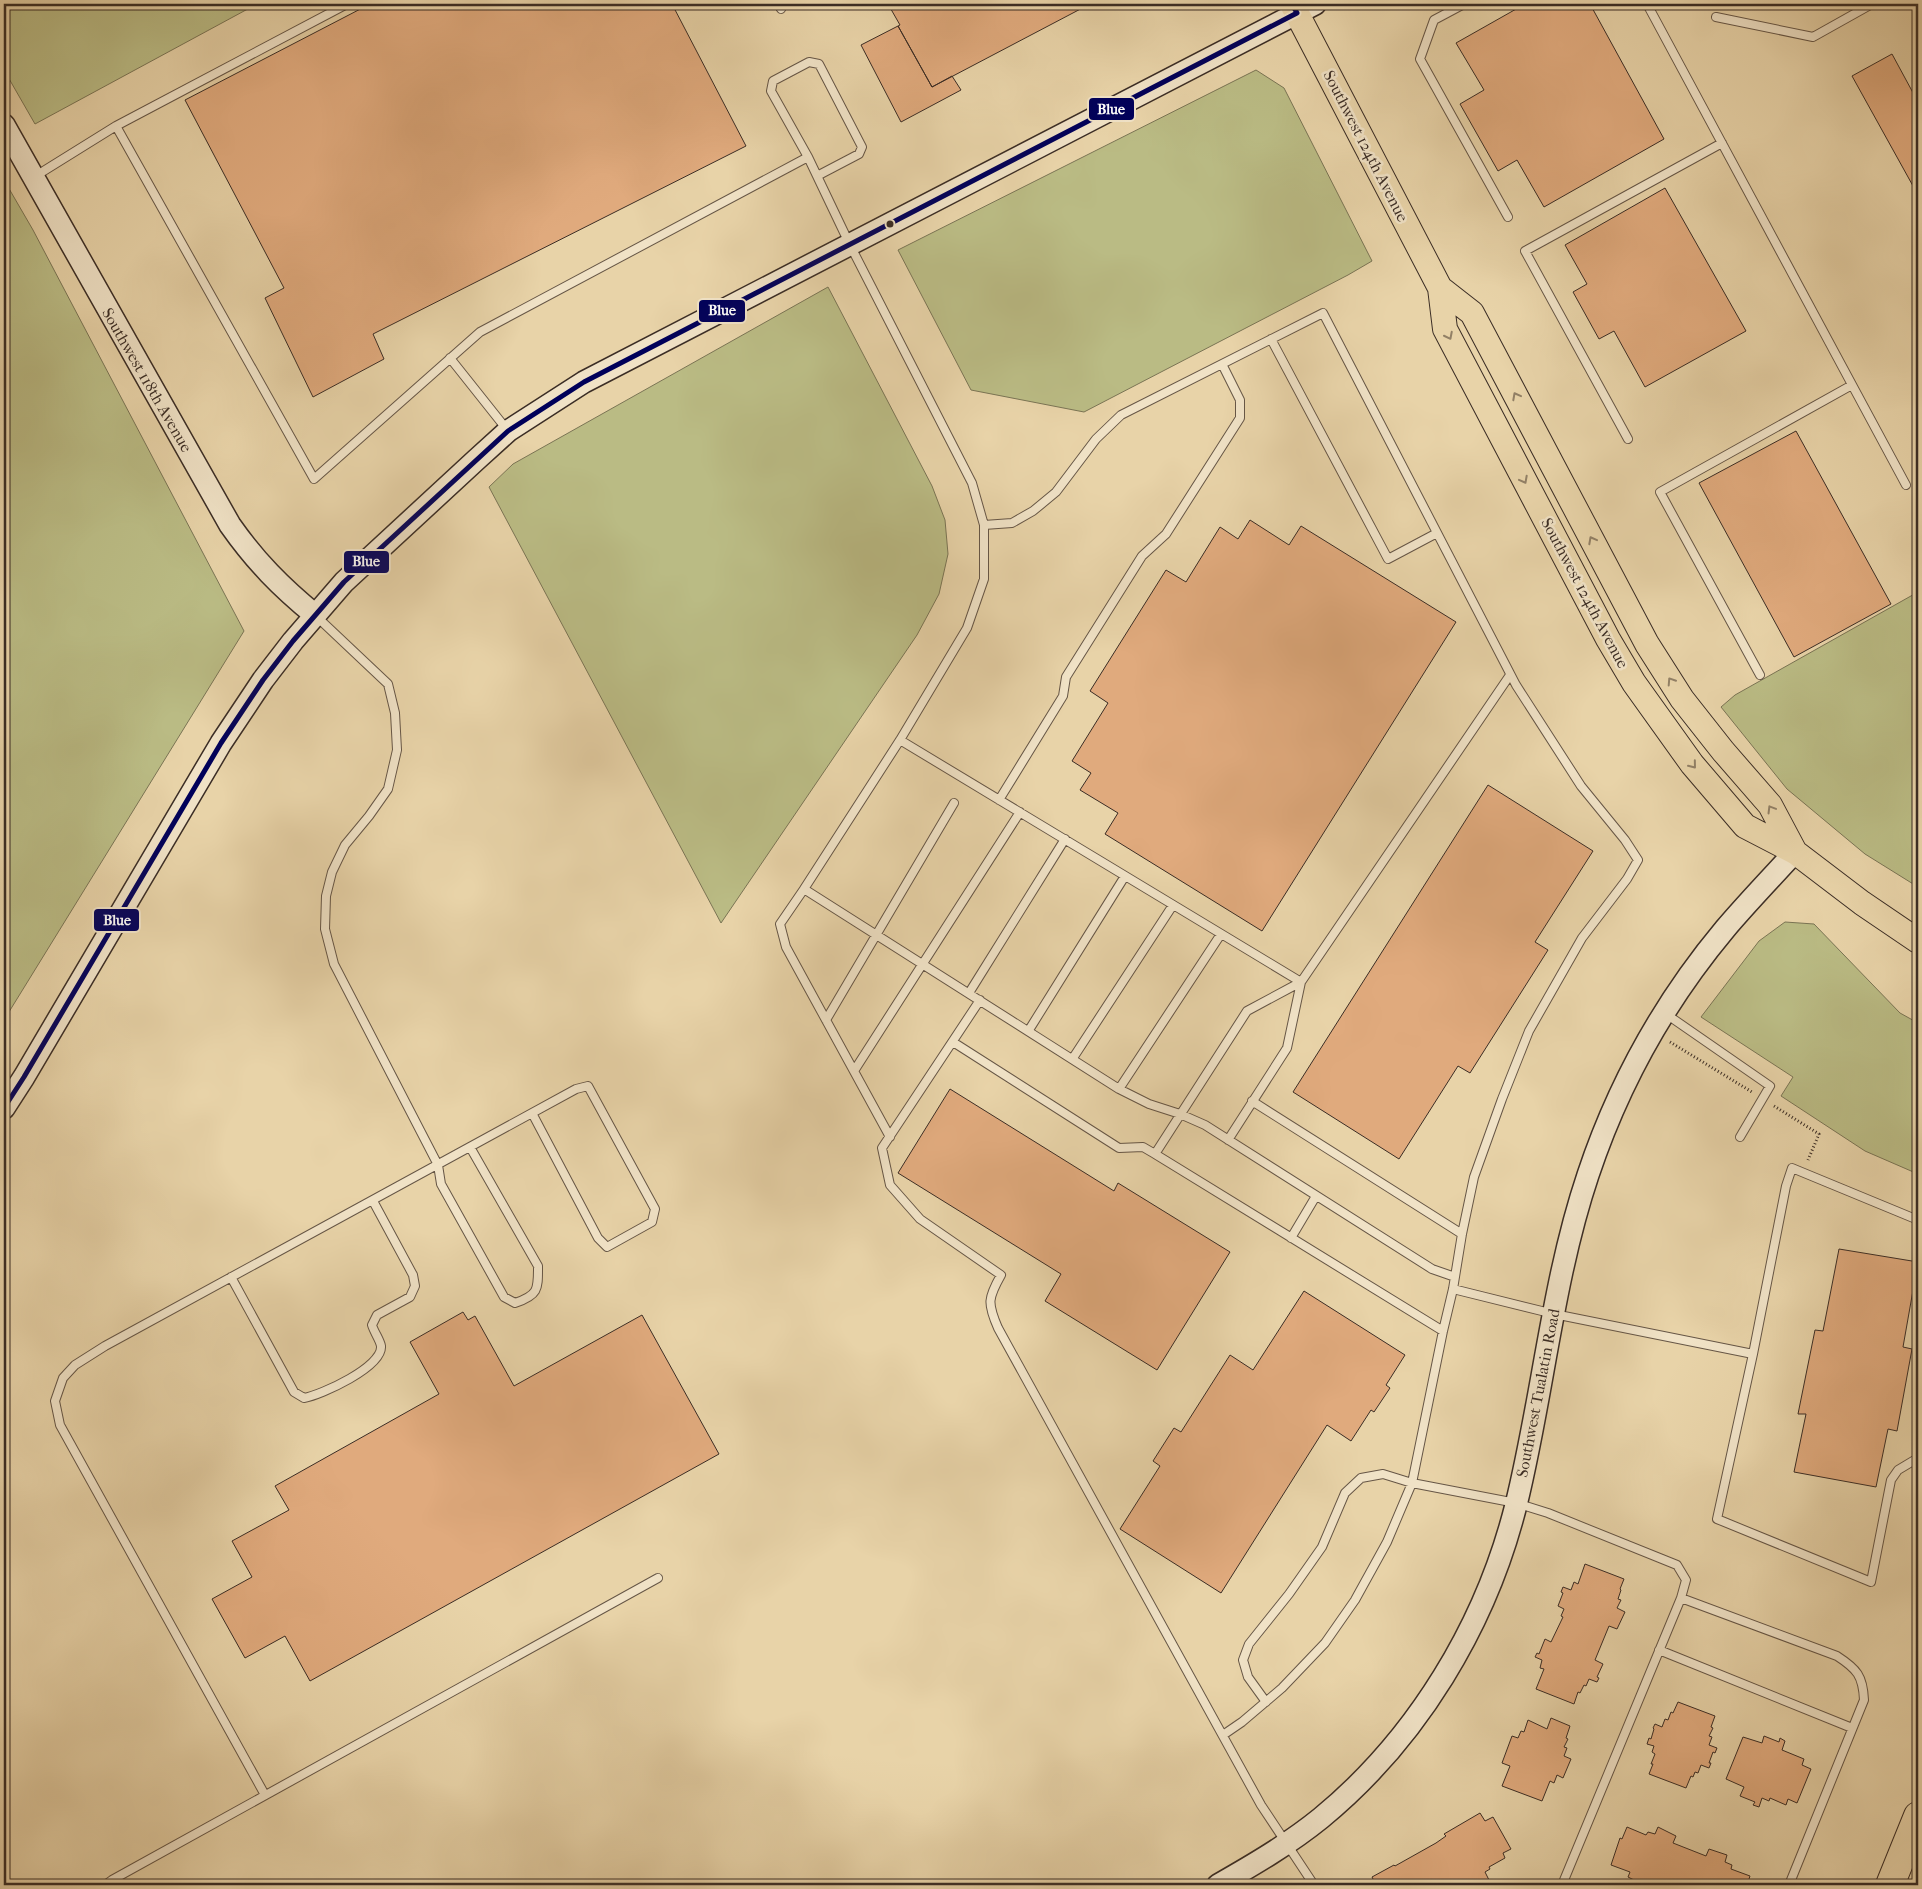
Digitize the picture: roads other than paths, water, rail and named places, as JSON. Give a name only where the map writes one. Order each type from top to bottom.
[{"type":"highway","points":[[1890,1885],[1918,1816]]},
{"type":"main road","name":"Southwest 124th Avenue","points":[[1302,7],[1440,288],[1445,329],[1588,602],[1634,683],[1692,764],[1745,826],[1795,852],[1862,903],[1918,941]]},
{"type":"main road","name":"Southwest 124th Avenue","points":[[1440,288],[1472,312],[1647,644],[1682,699],[1723,751],[1770,805],[1795,852]]},
{"type":"street","points":[[4,1108],[239,716],[275,664],[344,582],[508,431],[584,382],[850,245],[1302,7]]},
{"type":"street","name":"Southwest 118th Avenue","points":[[4,125],[230,525],[268,574],[315,615]]},
{"type":"street","name":"Southwest Tualatin Road","points":[[1218,1885],[1286,1843],[1320,1819],[1351,1790],[1398,1739],[1426,1702],[1472,1626],[1506,1542],[1516,1503],[1574,1223],[1587,1177],[1602,1137],[1636,1061],[1665,1013],[1701,960],[1725,929],[1795,852]]},
{"type":"lane","points":[[33,177],[116,126],[348,4]]},
{"type":"lane","points":[[1464,4],[1434,20],[1420,59],[1508,217]]},
{"type":"lane","points":[[1647,4],[1906,485]]},
{"type":"lane","points":[[1716,17],[1813,37],[1872,4]]},
{"type":"lane","points":[[817,176],[860,154],[862,147],[819,64],[809,62],[773,81],[772,91],[808,157],[817,176],[850,245],[972,482],[984,525],[984,580],[967,628],[900,740],[780,924],[786,947],[890,1136]]},
{"type":"lane","points":[[116,126],[314,479],[480,332],[808,157]]},
{"type":"lane","points":[[1628,439],[1525,251],[1722,142]]},
{"type":"lane","points":[[984,525],[1012,524],[1033,511],[1056,492],[1096,439],[1121,415],[1323,313],[1510,675],[1581,786],[1625,840],[1638,860],[1627,878],[1582,938],[1529,1031],[1474,1177],[1453,1289],[1442,1331],[1412,1483],[1388,1542],[1355,1600],[1325,1643],[1282,1688],[1242,1722],[1223,1735]]},
{"type":"lane","points":[[1271,339],[1388,559],[1437,533]]},
{"type":"lane","points":[[450,358],[508,431]]},
{"type":"lane","points":[[999,800],[1063,696],[1066,677],[1142,556],[1166,534],[1240,418],[1240,400],[1222,364]]},
{"type":"lane","points":[[1760,674],[1660,492],[1852,385]]},
{"type":"lane","points":[[315,615],[388,684],[395,713],[397,750],[388,789],[345,845],[332,872],[326,896],[325,929],[334,964],[438,1165],[441,1184],[504,1297],[515,1303],[528,1299],[538,1287],[538,1266],[470,1147]]},
{"type":"lane","points":[[1228,1140],[1287,1048],[1301,982],[1510,675]]},
{"type":"lane","points":[[900,740],[1301,982]]},
{"type":"lane","points":[[826,1020],[954,803]]},
{"type":"lane","points":[[854,1071],[1020,812]]},
{"type":"lane","points":[[969,993],[1065,839]]},
{"type":"lane","points":[[1029,1030],[1125,876]]},
{"type":"lane","points":[[804,889],[1119,1088],[1149,1104],[1180,1114],[1204,1125],[1432,1269],[1455,1277]]},
{"type":"lane","points":[[1073,1058],[1173,905]]},
{"type":"lane","points":[[1119,1088],[1221,934]]},
{"type":"lane","points":[[1155,1154],[1247,1010],[1301,982]]},
{"type":"lane","points":[[980,1000],[882,1148],[890,1185],[920,1219],[1001,1275],[990,1294],[991,1312],[998,1328],[1261,1805],[1314,1885]]},
{"type":"lane","points":[[1665,1013],[1770,1086],[1740,1137]]},
{"type":"lane","points":[[953,1042],[1119,1148],[1143,1147],[1442,1331]]},
{"type":"lane","points":[[265,1795],[60,1425],[55,1401],[63,1378],[75,1365],[105,1346],[438,1165],[470,1147],[532,1113],[576,1089],[588,1086],[655,1210],[652,1222],[607,1247],[598,1238],[532,1113]]},
{"type":"lane","points":[[1252,1101],[1462,1234]]},
{"type":"lane","points":[[1918,1220],[1792,1168],[1786,1186],[1753,1354],[1717,1519],[1871,1582],[1891,1480],[1898,1470],[1918,1458]]},
{"type":"lane","points":[[1291,1238],[1316,1196]]},
{"type":"lane","points":[[231,1277],[294,1392],[304,1398],[316,1396],[369,1367],[378,1358],[381,1347],[372,1325],[377,1315],[410,1297],[415,1286],[413,1275],[372,1200]]},
{"type":"lane","points":[[1453,1289],[1554,1314],[1753,1354]]},
{"type":"lane","points":[[1266,1702],[1248,1677],[1243,1660],[1249,1644],[1289,1594],[1322,1547],[1345,1493],[1361,1478],[1383,1474],[1412,1483],[1516,1503],[1548,1513],[1678,1565],[1686,1580],[1680,1598],[1562,1885]]},
{"type":"lane","points":[[105,1885],[658,1578]]},
{"type":"lane","points":[[1680,1598],[1837,1656],[1854,1667],[1864,1684],[1864,1700],[1788,1885]]},
{"type":"lane","points":[[1659,1650],[1852,1728]]}]
